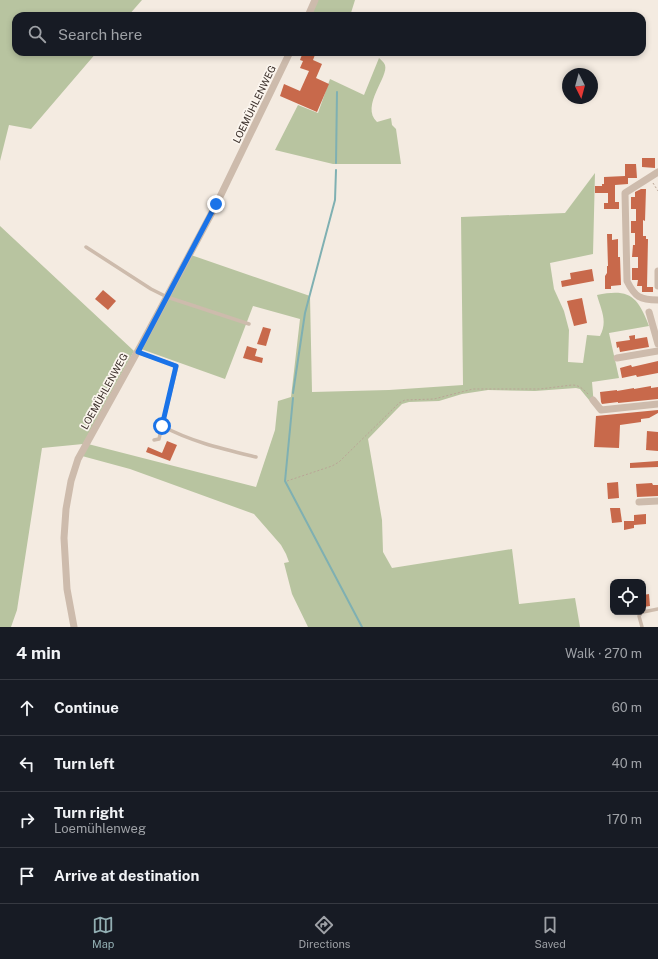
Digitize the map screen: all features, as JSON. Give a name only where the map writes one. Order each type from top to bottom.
[{"type":"street","points":[[310,12],[315,0]]},
{"type":"street","name":"LOEMÜHLENWEG","points":[[74,627],[67,589],[64,538],[66,509],[71,481],[78,459],[138,352],[216,204],[288,56]]},
{"type":"street","points":[[658,172],[625,193],[627,281],[631,289],[638,297],[658,300]]},
{"type":"street","points":[[658,272],[658,286]]},
{"type":"street","points":[[649,312],[658,344]]},
{"type":"street","points":[[617,358],[658,351]]},
{"type":"street","points":[[593,400],[601,410],[658,404]]},
{"type":"street","points":[[639,502],[658,501]]},
{"type":"lane","points":[[86,247],[151,289],[248,324]]},
{"type":"lane","points":[[138,352],[176,366],[159,439],[154,440]]},
{"type":"lane","points":[[162,426],[176,434],[209,446],[256,457]]},
{"type":"lane","points":[[646,611],[658,609]]},
{"type":"lane","points":[[640,615],[642,627]]},
{"type":"path","points":[[650,177],[658,191]]},
{"type":"path","points":[[287,481],[332,466],[339,462],[399,403],[404,400],[434,399],[473,389],[540,389],[577,385],[583,388],[593,400]]},
{"type":"green space","points":[[0,0],[142,0],[132,12],[12,12],[12,56],[94,56],[31,129],[9,125],[0,161]]},
{"type":"green space","points":[[318,0],[355,0],[351,12],[312,12]]},
{"type":"green space","points":[[379,58],[385,64],[385,70],[373,100],[373,115],[377,122],[391,118],[392,125],[396,129],[401,164],[333,164],[275,150],[298,105],[318,113],[330,79],[364,95]]},
{"type":"green space","points":[[595,173],[593,254],[550,263],[554,289],[564,311],[569,330],[568,362],[583,363],[587,335],[600,336],[604,320],[597,295],[608,293],[625,294],[631,297],[641,308],[649,326],[609,333],[619,378],[592,382],[594,406],[580,389],[576,388],[535,391],[488,390],[462,394],[439,401],[409,402],[402,404],[368,439],[382,520],[383,552],[392,568],[512,549],[519,604],[575,598],[580,627],[308,627],[292,594],[284,563],[289,562],[286,554],[281,545],[254,514],[130,469],[82,456],[88,444],[256,487],[275,430],[278,401],[291,397],[300,319],[253,306],[225,379],[141,349],[191,255],[310,296],[312,392],[389,390],[463,385],[461,217],[565,213]]},
{"type":"green space","points":[[0,226],[134,351],[83,444],[42,448],[17,610],[11,627],[0,627]]},
{"type":"building","points":[[302,56],[314,56],[313,60],[322,64],[316,78],[329,84],[317,112],[280,96],[284,84],[300,91],[309,71],[300,68],[303,61],[300,60]]},
{"type":"building","points":[[642,158],[655,158],[655,168],[642,167]]},
{"type":"building","points":[[625,164],[636,164],[637,178],[628,178],[628,184],[615,185],[615,202],[619,202],[619,209],[604,209],[604,203],[608,203],[608,193],[595,193],[595,186],[602,186],[602,184],[604,184],[604,177],[625,176]]},
{"type":"building","points":[[641,189],[646,189],[643,236],[646,236],[646,239],[648,239],[647,287],[653,287],[653,292],[642,292],[642,286],[637,286],[638,280],[632,280],[632,268],[638,268],[638,257],[632,257],[633,245],[635,245],[635,233],[631,233],[631,221],[636,221],[636,209],[631,209],[631,197],[635,197],[635,192]]},
{"type":"building","points":[[607,234],[612,234],[612,240],[618,239],[618,257],[620,257],[621,285],[611,286],[611,289],[605,289],[605,276],[608,266]]},
{"type":"building","points":[[592,269],[594,281],[562,287],[561,281],[571,279],[570,273]]},
{"type":"building","points":[[103,290],[116,301],[108,310],[95,299]]},
{"type":"building","points":[[582,298],[587,323],[574,326],[567,301]]},
{"type":"building","points":[[263,327],[271,329],[266,346],[257,344]]},
{"type":"building","points":[[635,335],[635,339],[647,337],[649,347],[620,352],[619,347],[617,348],[616,342],[630,340],[629,336]]},
{"type":"building","points":[[247,346],[257,349],[255,356],[263,358],[262,363],[243,358]]},
{"type":"building","points":[[658,361],[658,373],[622,378],[620,368]]},
{"type":"building","points":[[651,386],[651,388],[658,387],[658,399],[602,404],[601,402],[600,392]]},
{"type":"building","points":[[658,410],[658,413],[649,418],[641,419],[641,422],[620,425],[619,448],[594,447],[596,416]]},
{"type":"building","points":[[647,431],[658,432],[658,451],[646,450]]},
{"type":"building","points":[[167,441],[177,445],[170,461],[146,452],[148,447],[162,453]]},
{"type":"building","points":[[658,461],[658,467],[630,468],[630,463]]},
{"type":"building","points":[[618,482],[619,498],[608,499],[607,483]]},
{"type":"building","points":[[652,483],[653,485],[658,485],[658,496],[637,497],[636,484]]},
{"type":"building","points":[[610,508],[620,508],[622,522],[612,523]]},
{"type":"building","points":[[646,514],[646,524],[634,525],[634,528],[624,530],[624,521],[634,521],[634,515]]},
{"type":"building","points":[[646,594],[649,594],[650,606],[646,607]]},
{"type":"waterway","points":[[336,163],[337,92]]},
{"type":"waterway","points":[[293,393],[305,313],[335,200],[336,170]]},
{"type":"waterway","points":[[293,398],[285,481],[362,627]]},
{"type":"route","points":[[162,426],[176,366],[138,352],[216,204]]}]
